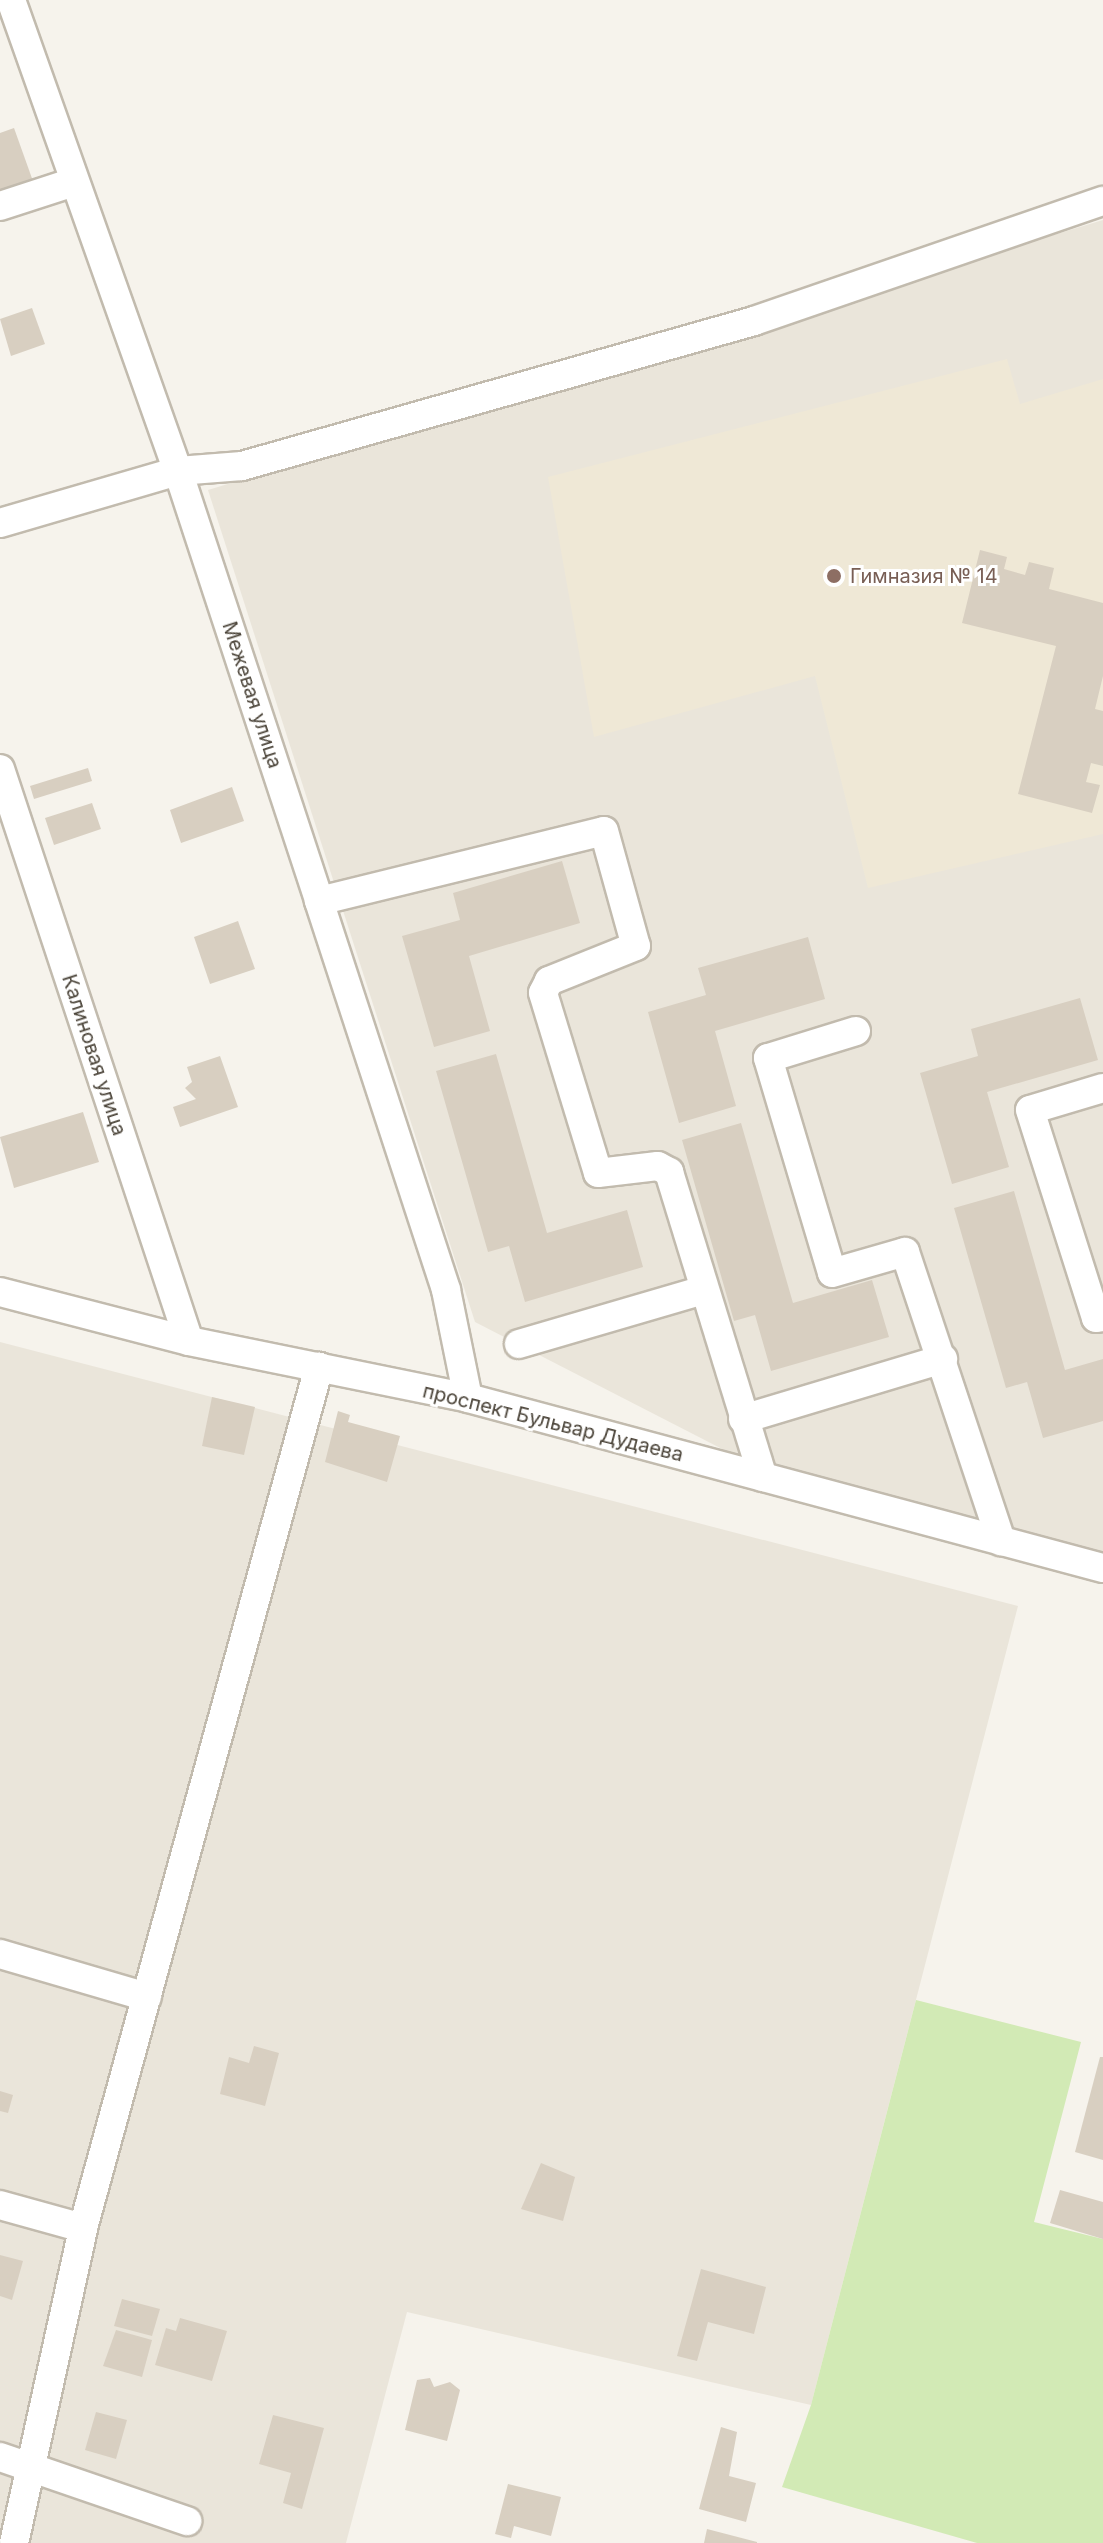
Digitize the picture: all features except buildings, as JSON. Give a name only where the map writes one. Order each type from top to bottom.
[{"type":"street","name":"Межевая улица","points":[[11,0],[178,471],[319,901],[446,1290],[468,1398]]},
{"type":"street","points":[[0,206],[74,182]]},
{"type":"street","points":[[0,523],[178,471],[242,466],[754,321],[1103,201]]},
{"type":"street","name":"Калиновая улица","points":[[0,769],[189,1341]]},
{"type":"street","points":[[319,901],[604,831],[636,946],[549,981],[543,993],[595,1169],[606,1176],[667,1169],[763,1477]]},
{"type":"street","points":[[856,1031],[768,1058],[832,1273],[905,1252],[1001,1541]]},
{"type":"street","points":[[1103,1088],[1030,1110],[1096,1318],[1103,1317]]},
{"type":"street","points":[[519,1344],[704,1290]]},
{"type":"street","name":"проспект Бульвар Дудаева","points":[[0,1292],[189,1341],[468,1398],[1103,1568]]},
{"type":"street","points":[[743,1419],[943,1359]]},
{"type":"street","points":[[14,2543],[83,2228],[319,1367]]},
{"type":"street","points":[[0,1954],[147,1997]]},
{"type":"street","points":[[0,2205],[83,2228]]},
{"type":"street","points":[[0,2457],[32,2472],[187,2521]]},
{"type":"shaded area","points":[[1103,220],[1103,1552],[730,1453],[475,1322],[208,490]]},
{"type":"shaded area","name":"Гимназия № 14","points":[[1007,359],[1020,404],[1103,379],[1103,834],[868,888],[815,676],[594,737],[548,477]]},
{"type":"shaded area","points":[[0,1342],[1018,1606],[811,2405],[407,2312],[346,2543],[0,2543]]},
{"type":"green space","points":[[916,2000],[1081,2042],[1034,2222],[1103,2239],[1103,2543],[977,2543],[782,2487],[811,2405]]},
{"type":"place","name":"Гимназия № 14","points":[[834,576]]}]
